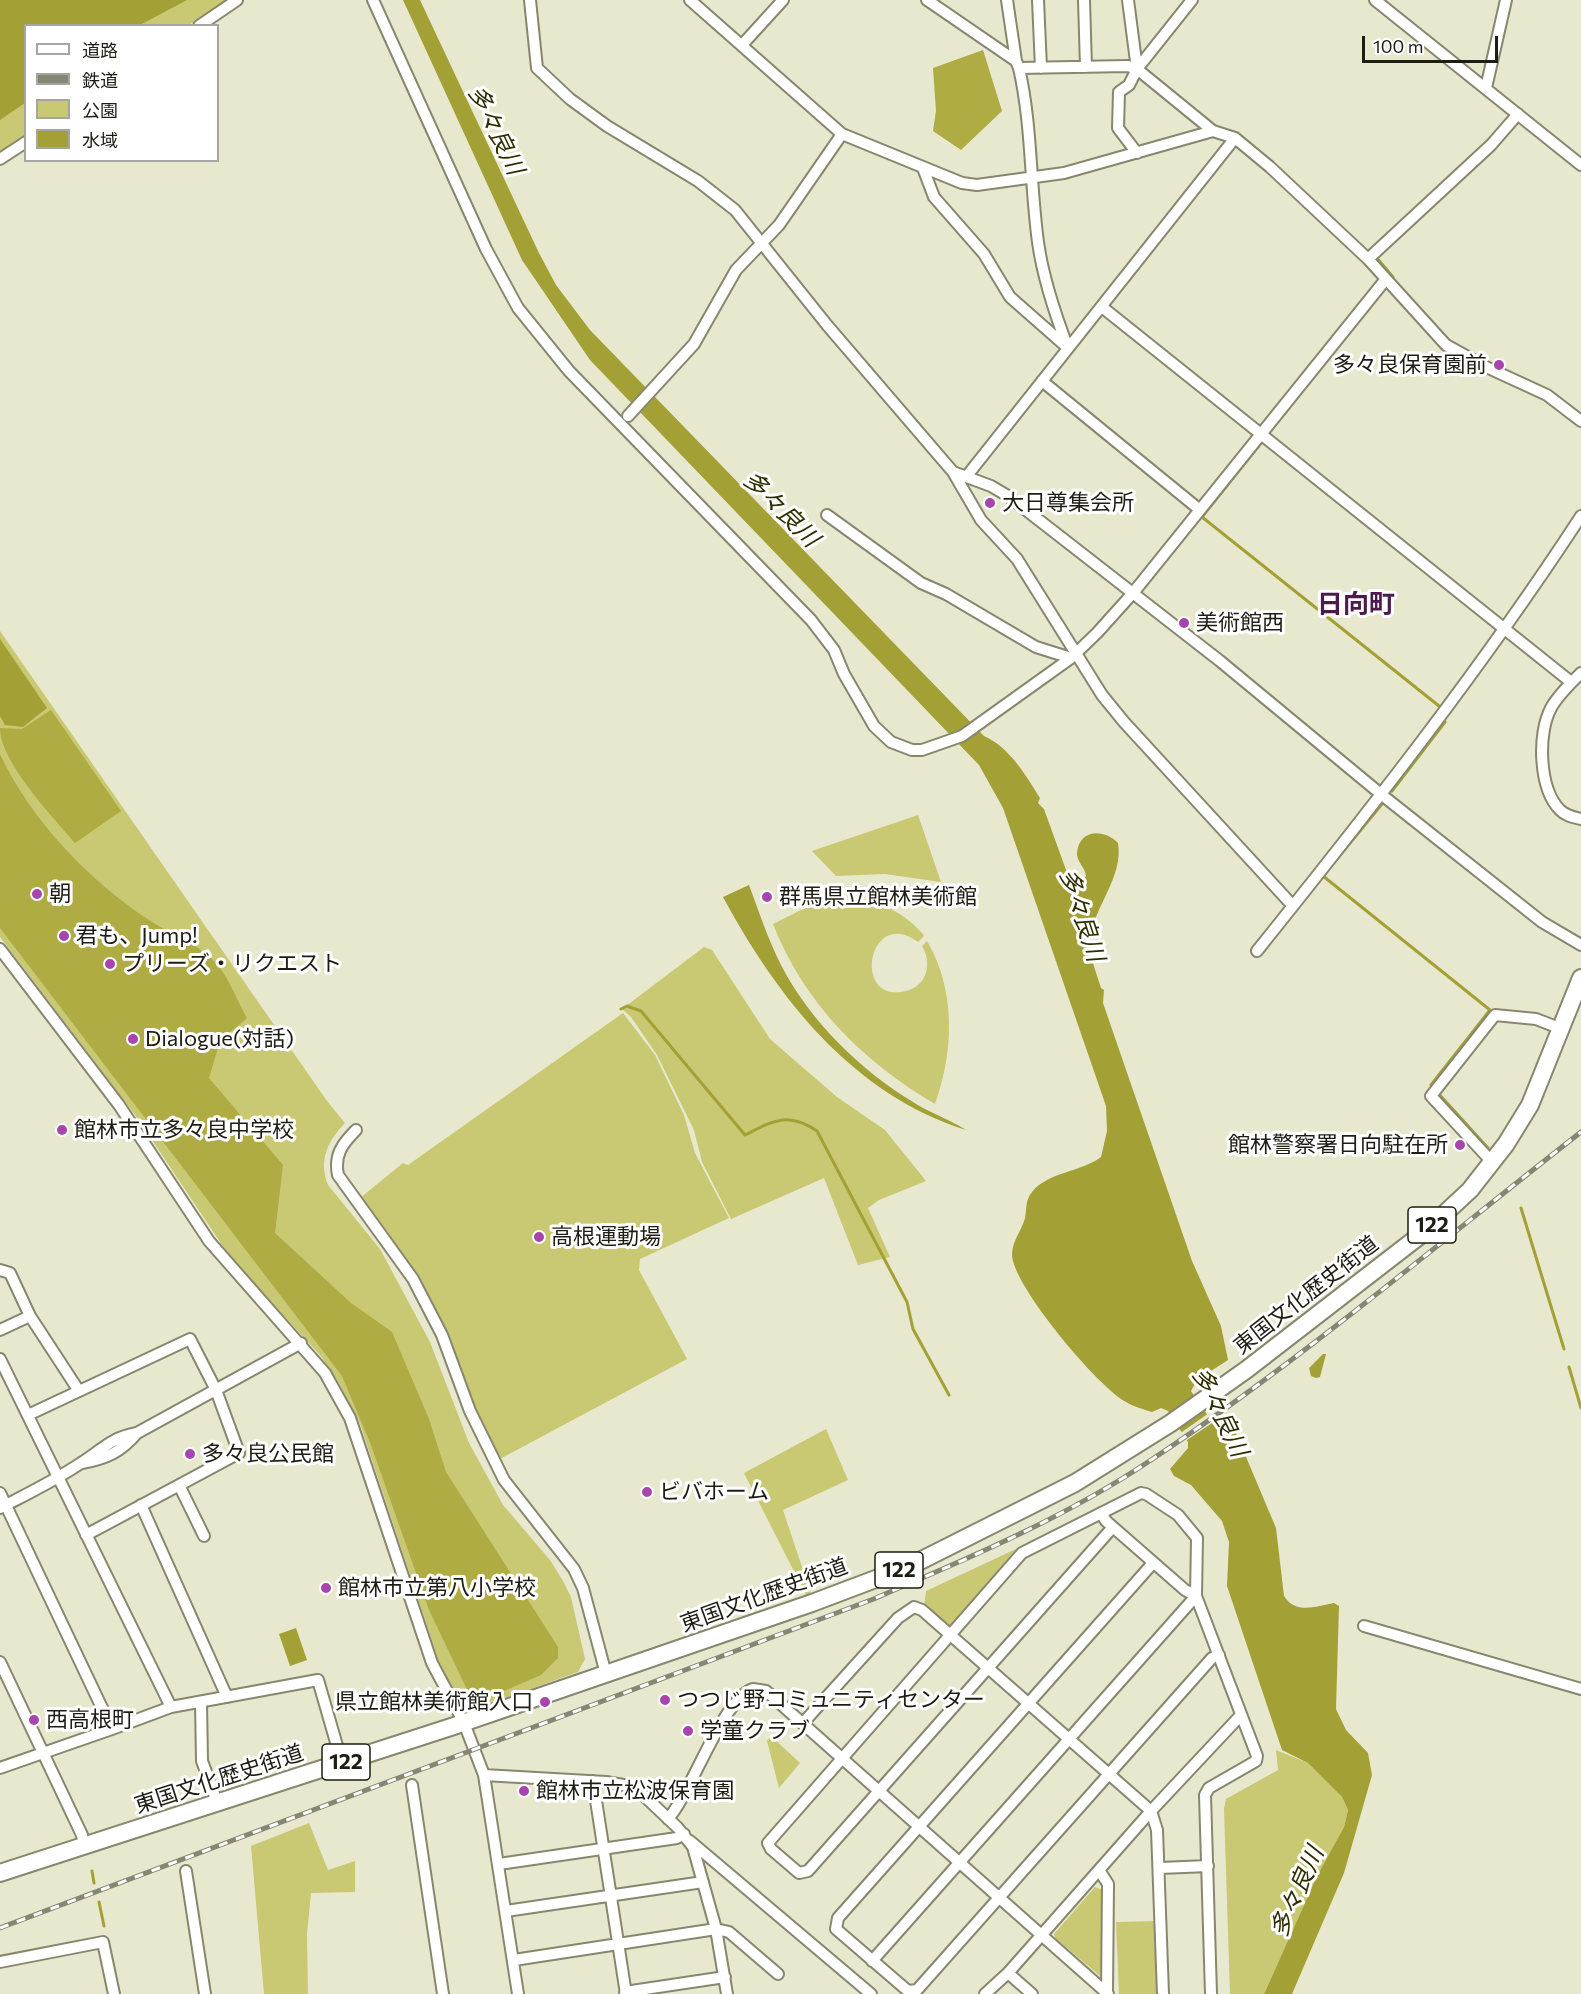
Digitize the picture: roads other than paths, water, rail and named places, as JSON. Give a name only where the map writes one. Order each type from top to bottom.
[{"type":"highway","name":"東国文化歴史街道","points":[[0,1874],[464,1723],[812,1603],[910,1566],[1075,1483],[1202,1402],[1348,1293],[1430,1227],[1470,1190],[1492,1162],[1530,1105],[1581,980]]},
{"type":"street","points":[[202,24],[237,0]]},
{"type":"street","points":[[373,0],[486,249],[518,308],[569,371],[811,620],[834,650],[844,674],[874,726],[891,742],[912,750],[932,749],[944,744],[982,721],[1074,656],[1133,593],[1386,279]]},
{"type":"street","points":[[530,0],[537,68],[542,74],[607,126],[717,194],[735,210],[827,325],[953,472],[981,520],[1017,559],[1074,656],[1102,695],[1124,722],[1293,906]]},
{"type":"street","points":[[690,0],[842,134],[962,183],[977,185],[1064,172],[1214,131]]},
{"type":"street","points":[[742,45],[783,0]]},
{"type":"street","points":[[927,0],[1018,65],[1041,68],[1128,66],[1137,69],[1214,131],[1235,138],[1270,166],[1368,259],[1446,345],[1484,366],[1547,395],[1581,421]]},
{"type":"street","points":[[1006,0],[1027,103],[1031,177],[1038,243],[1052,308],[1068,348]]},
{"type":"street","points":[[1038,0],[1041,68]]},
{"type":"street","points":[[1084,0],[1086,67]]},
{"type":"street","points":[[1128,0],[1137,69]]},
{"type":"street","points":[[1137,153],[1118,128],[1119,92],[1130,85],[1137,69],[1192,0]]},
{"type":"street","points":[[1375,0],[1581,165]]},
{"type":"street","points":[[1486,88],[1506,0]]},
{"type":"street","points":[[1368,259],[1483,153],[1518,114]]},
{"type":"street","points":[[628,416],[656,389],[694,344],[736,270],[779,225],[842,134]]},
{"type":"street","points":[[966,477],[1235,138]]},
{"type":"street","points":[[0,159],[24,143]]},
{"type":"street","points":[[923,168],[934,197],[984,254],[1010,297],[1068,348]]},
{"type":"street","points":[[1102,307],[1571,682]]},
{"type":"street","points":[[1042,381],[1200,510]]},
{"type":"street","points":[[953,472],[1008,496],[1254,689],[1382,795],[1542,922],[1581,945]]},
{"type":"street","points":[[827,515],[921,583],[946,594],[1036,647],[1074,656]]},
{"type":"street","points":[[1257,951],[1382,795],[1504,629],[1581,516]]},
{"type":"street","points":[[1581,673],[1551,708],[1542,757],[1543,774],[1552,801],[1561,811],[1581,819]]},
{"type":"street","points":[[0,950],[119,1105],[209,1241],[301,1343],[325,1373],[351,1418],[432,1663],[464,1723],[483,1772],[518,1994]]},
{"type":"street","points":[[1492,1162],[1431,1096],[1495,1015],[1536,1018],[1562,1029]]},
{"type":"street","points":[[356,1130],[340,1148],[337,1157],[338,1175],[413,1279],[442,1335],[470,1411],[504,1480],[574,1569],[585,1594],[606,1674]]},
{"type":"street","points":[[0,1270],[10,1273],[30,1316],[79,1391]]},
{"type":"street","points":[[0,1330],[30,1316]]},
{"type":"street","points":[[27,1415],[189,1339],[216,1390],[239,1453],[86,1535]]},
{"type":"street","points":[[3,1507],[82,1463],[106,1459],[125,1447],[137,1432],[301,1343]]},
{"type":"street","points":[[0,1359],[171,1707]]},
{"type":"street","points":[[179,1485],[204,1536]]},
{"type":"street","points":[[0,1493],[3,1507],[112,1729]]},
{"type":"street","points":[[1113,1527],[804,1874],[799,1873],[771,1849],[768,1843],[1022,1553],[1141,1493],[1178,1515],[1197,1538],[1196,1596],[1257,1756],[1256,1761],[1209,1788],[1205,1795],[1211,1994]]},
{"type":"street","points":[[141,1505],[227,1696]]},
{"type":"street","points":[[1101,1513],[1153,1563],[1196,1596]]},
{"type":"street","points":[[1153,1563],[835,1924],[836,1929],[908,1991],[917,1990],[1212,1658],[1219,1655]]},
{"type":"street","points":[[872,1961],[1196,1596]]},
{"type":"street","points":[[803,1723],[905,1611],[914,1607],[920,1608],[1151,1811],[1156,1822],[1160,1868],[1163,1994]]},
{"type":"street","points":[[1364,1626],[1581,1689]]},
{"type":"street","points":[[0,1662],[44,1753],[84,1846]]},
{"type":"street","points":[[0,1768],[171,1707],[318,1680],[342,1763]]},
{"type":"street","points":[[668,1819],[677,1808],[713,1737],[749,1690],[766,1691],[1108,1994]]},
{"type":"street","points":[[201,1702],[202,1761],[218,1802]]},
{"type":"street","points":[[985,1994],[1008,1973],[1151,1811],[1241,1715]]},
{"type":"street","points":[[483,1772],[592,1781],[629,1786],[640,1791],[687,1838],[871,1994]]},
{"type":"street","points":[[592,1781],[626,1993],[725,1977]]},
{"type":"street","points":[[412,1785],[443,1994]]},
{"type":"street","points":[[499,1864],[687,1838]]},
{"type":"street","points":[[687,1838],[703,1882],[716,1929],[727,1994]]},
{"type":"street","points":[[1160,1868],[1208,1866]]},
{"type":"street","points":[[1100,1870],[1108,1884],[1108,1994]]},
{"type":"street","points":[[186,1871],[205,1994]]},
{"type":"street","points":[[506,1911],[703,1882]]},
{"type":"street","points":[[513,1960],[716,1929],[729,1932],[778,1974]]},
{"type":"street","points":[[0,1962],[102,1942],[114,1994]]},
{"type":"street","points":[[1008,1973],[1032,1994]]},
{"type":"water","points":[[0,0],[187,0],[142,24],[24,24],[24,104],[0,120]]},
{"type":"water","name":"多々良川","points":[[403,0],[420,0],[539,253],[556,285],[590,330],[984,736],[1001,747],[1016,762],[1040,798],[1038,803],[1044,809],[1070,881],[1081,884],[1086,876],[1077,854],[1078,846],[1087,836],[1099,833],[1118,843],[1119,856],[1116,868],[1092,929],[1091,953],[1101,988],[1104,990],[1103,1003],[1192,1261],[1221,1326],[1228,1360],[1197,1380],[1191,1391],[1213,1423],[1220,1427],[1227,1424],[1233,1426],[1276,1528],[1284,1596],[1294,1606],[1307,1608],[1334,1603],[1339,1606],[1336,1709],[1346,1730],[1368,1753],[1372,1775],[1344,1873],[1292,1994],[1264,1994],[1317,1876],[1344,1827],[1348,1810],[1342,1797],[1308,1763],[1282,1750],[1227,1586],[1229,1542],[1222,1521],[1191,1485],[1174,1476],[1170,1469],[1188,1448],[1188,1442],[1168,1411],[1161,1408],[1152,1412],[1126,1402],[1079,1359],[1044,1316],[1019,1276],[1013,1261],[1014,1244],[1025,1218],[1027,1202],[1032,1192],[1047,1180],[1101,1157],[1107,1131],[1106,1106],[1003,808],[979,765],[590,360],[522,260]]},
{"type":"water","points":[[0,639],[47,708],[23,727],[5,725],[0,716]]},
{"type":"water","points":[[749,885],[781,965],[806,1006],[822,1025],[838,1043],[893,1089],[919,1106],[966,1130],[925,1114],[888,1092],[853,1067],[822,1038],[768,971],[723,897]]},
{"type":"water","points":[[1323,1354],[1326,1354],[1320,1377],[1311,1376],[1309,1368]]},
{"type":"water","points":[[296,1628],[307,1660],[290,1666],[279,1634]]},
{"type":"waterway","points":[[1376,257],[1393,277]]},
{"type":"waterway","points":[[1270,431],[1288,409]]},
{"type":"waterway","points":[[1261,443],[1202,517],[1439,706]]},
{"type":"waterway","points":[[1392,791],[1445,722]]},
{"type":"waterway","points":[[1382,804],[1323,876],[1490,1010],[1431,1085]]},
{"type":"waterway","points":[[621,1009],[627,1006],[641,1011],[745,1135],[781,1120],[797,1121],[817,1131],[907,1302],[913,1329],[949,1395]]},
{"type":"waterway","points":[[1438,1093],[1488,1148]]},
{"type":"waterway","points":[[1521,1208],[1564,1349]]},
{"type":"waterway","points":[[1569,1367],[1581,1408]]},
{"type":"waterway","points":[[92,1871],[94,1883]]},
{"type":"waterway","points":[[99,1902],[104,1926]]},
{"type":"railway","points":[[0,1928],[871,1600],[1050,1519],[1151,1460],[1262,1382],[1316,1342],[1581,1132]]},
{"type":"place","name":"多々良保育園前","points":[[1499,365]]},
{"type":"place","name":"大日尊集会所","points":[[990,503]]},
{"type":"place","name":"美術館西","points":[[1184,623]]},
{"type":"place","name":"朝","points":[[37,894]]},
{"type":"place","name":"群馬県立館林美術館","points":[[767,897]]},
{"type":"place","name":"君も、Jump!","points":[[64,936]]},
{"type":"place","name":"プリーズ・リクエスト","points":[[110,964]]},
{"type":"place","name":"Dialogue(対話)","points":[[133,1039]]},
{"type":"place","name":"館林市立多々良中学校","points":[[62,1130]]},
{"type":"place","name":"館林警察署日向駐在所","points":[[1460,1145]]},
{"type":"place","name":"高根運動場","points":[[539,1237]]},
{"type":"place","name":"多々良公民館","points":[[190,1454]]},
{"type":"place","name":"ビバホーム","points":[[647,1492]]},
{"type":"place","name":"館林市立第八小学校","points":[[326,1588]]},
{"type":"place","name":"つつじ野コミュニティセンター","points":[[665,1700]]},
{"type":"place","name":"県立館林美術館入口","points":[[545,1702]]},
{"type":"place","name":"西高根町","points":[[34,1720]]},
{"type":"place","name":"学童クラブ","points":[[688,1731]]},
{"type":"place","name":"館林市立松波保育園","points":[[524,1791]]},
{"type":"district","name":"日向町","points":[[1356,604]]}]
